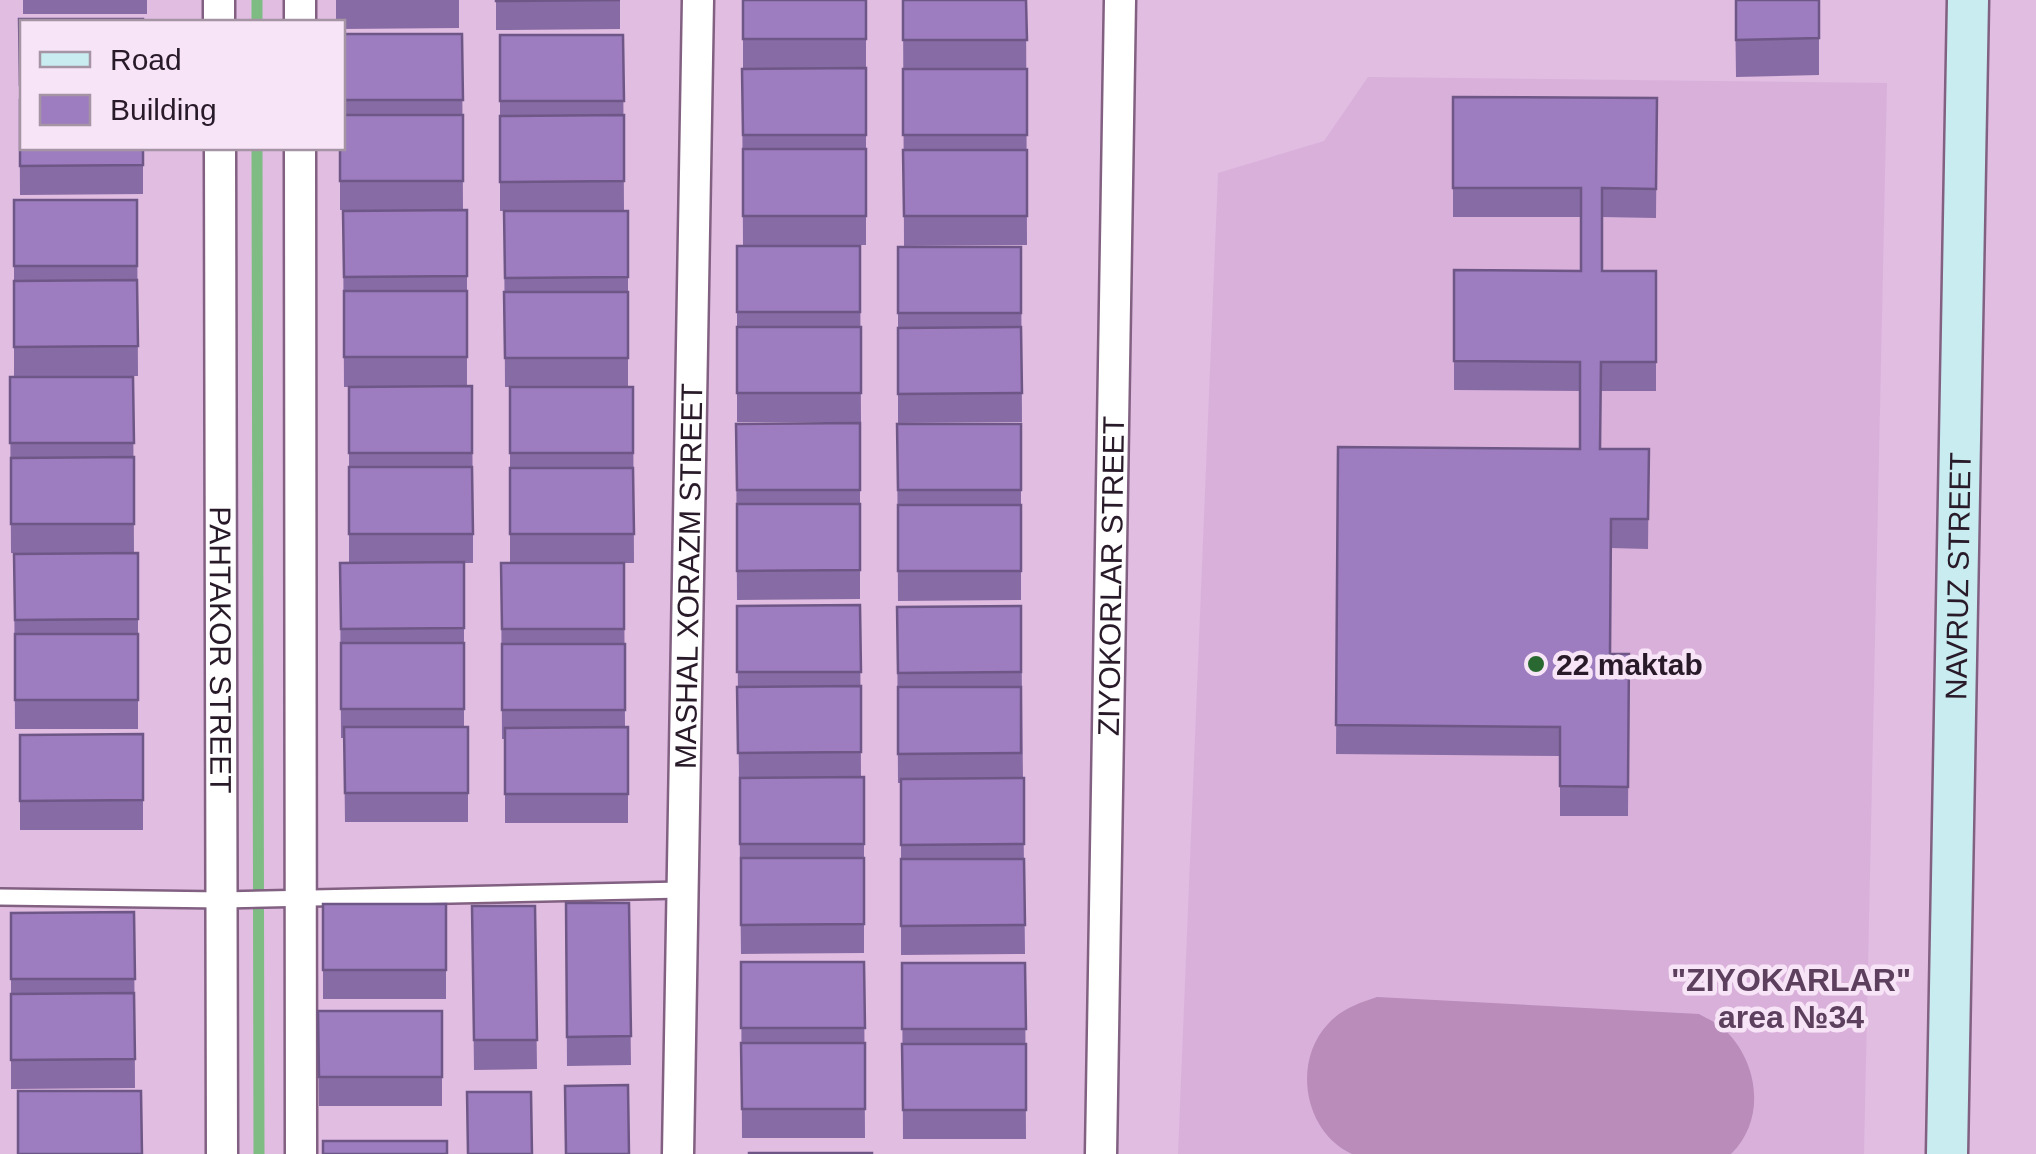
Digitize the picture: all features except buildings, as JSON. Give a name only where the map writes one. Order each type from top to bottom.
[{"type":"street","name":"MASHAL XORAZM STREET","points":[[678,1154],[698,0]]},
{"type":"street","name":"ZIYOKORLAR STREET","points":[[1101,1154],[1120,0]]},
{"type":"street","name":"NAVRUZ STREET","points":[[1947,1154],[1968,0]]},
{"type":"street","name":"PAHTAKOR STREET","points":[[220,150],[222,1154]]},
{"type":"street","points":[[300,150],[301,1154]]},
{"type":"lane","points":[[0,897],[222,900],[682,890]]},
{"type":"shaded area","name":"22 maktab","points":[[1368,77],[1887,83],[1864,1154],[1178,1154],[1218,173],[1324,141]]},
{"type":"shaded area","points":[[1377,997],[1699,1014],[1726,1031],[1746,1059],[1754,1092],[1750,1125],[1731,1154],[1352,1154],[1323,1130],[1314,1113],[1308,1095],[1310,1057],[1333,1019]]},
{"type":"waterway","points":[[257,0],[257,20]]},
{"type":"waterway","points":[[257,150],[259,1154]]},
{"type":"place","name":"22 maktab","points":[[1536,664]]},
{"type":"district","name":"\"ZIYOKARLAR\" area №34","points":[[1791,998]]}]
